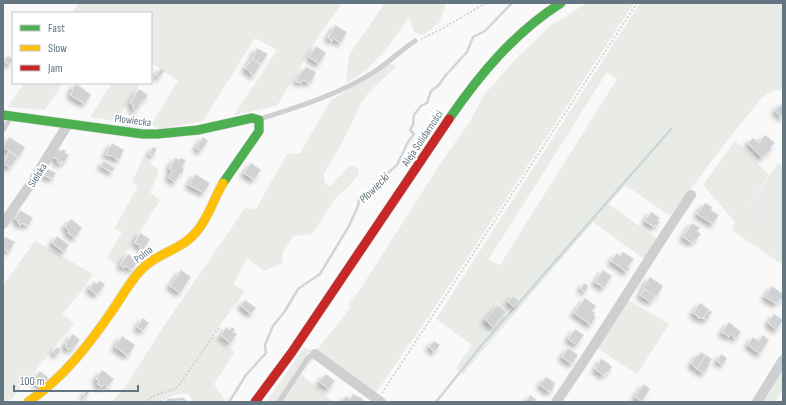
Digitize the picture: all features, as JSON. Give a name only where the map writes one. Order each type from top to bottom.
[{"type":"street","name":"Aleja Solidarności","points":[[256,402],[292,352],[468,91],[485,69],[522,31],[561,3]]},
{"type":"street","name":"Płowiecka","points":[[7,115],[143,134],[160,135],[178,134],[252,118],[259,120]]},
{"type":"street","name":"Polna","points":[[28,402],[54,384],[100,328],[140,271],[149,262],[185,243],[195,234],[203,223],[215,197],[258,131],[260,124],[259,120]]},
{"type":"street","name":"Sielska","points":[[3,224],[32,182],[68,124]]},
{"type":"street","points":[[556,402],[691,195]]},
{"type":"street","points":[[316,354],[379,401]]},
{"type":"street","points":[[757,402],[783,360]]},
{"type":"lane","points":[[259,120],[351,86],[375,72],[415,41]]},
{"type":"lane","points":[[3,130],[7,115]]},
{"type":"lane","points":[[280,402],[308,358],[316,354]]},
{"type":"path","points":[[415,41],[440,30],[486,3]]},
{"type":"path","points":[[379,401],[637,3]]},
{"type":"path","points":[[143,402],[156,395],[174,389],[179,385],[219,328]]},
{"type":"shaded area","points":[[79,3],[342,3],[314,43],[277,106],[234,115],[277,50],[255,38],[203,121],[160,129],[151,125],[178,81],[153,64],[152,66],[152,12],[73,12]]},
{"type":"shaded area","points":[[385,3],[446,3],[439,23],[423,35],[414,32],[409,17],[382,54],[366,70],[346,83],[349,55]]},
{"type":"shaded area","points":[[587,3],[634,3],[433,310],[375,394],[315,358],[301,374],[333,402],[266,402],[304,348],[316,351],[351,307],[348,304],[361,288],[444,158],[469,123],[484,95],[514,61],[550,26]]},
{"type":"shaded area","points":[[640,3],[783,3],[783,93],[779,89],[768,93],[759,101],[670,216],[625,185],[609,204],[657,239],[644,259],[593,222],[463,374],[456,368],[472,345],[436,319]],"holes":[[[607,72],[617,79],[500,265],[488,260]]]},
{"type":"shaded area","points":[[390,63],[396,67],[369,92],[361,103],[338,150],[324,173],[324,181],[329,187],[350,166],[358,168],[359,174],[350,185],[337,196],[312,234],[294,236],[283,252],[282,263],[264,271],[247,258],[233,285],[245,291],[213,335],[235,352],[214,384],[226,402],[193,402],[189,394],[178,394],[171,396],[162,402],[112,402],[127,384],[164,326],[245,208],[256,209],[287,154],[300,153],[331,100]]},
{"type":"shaded area","points":[[23,84],[62,84],[45,110],[8,107]]},
{"type":"shaded area","points":[[111,84],[140,84],[116,121],[90,117]]},
{"type":"shaded area","points":[[734,142],[738,143],[769,175],[745,213],[783,240],[783,265],[732,230],[735,222],[703,185]]},
{"type":"shaded area","points":[[143,158],[159,170],[150,193],[160,200],[118,266],[107,258],[122,232],[114,229],[138,186],[132,182]]},
{"type":"shaded area","points":[[778,163],[783,167],[783,240],[745,213]]},
{"type":"shaded area","points":[[35,241],[93,274],[81,292],[62,314],[74,324],[9,402],[3,402],[3,285]]},
{"type":"shaded area","points":[[626,299],[669,324],[637,374],[596,347]]},
{"type":"shaded area","points":[[783,369],[783,389],[775,402],[763,402]]},
{"type":"building","points":[[335,25],[347,32],[341,43],[333,38],[332,41],[328,38]]},
{"type":"building","points":[[316,46],[326,53],[319,64],[309,57]]},
{"type":"building","points":[[257,48],[268,54],[261,64],[252,59]]},
{"type":"building","points":[[8,56],[12,58],[10,65],[4,61]]},
{"type":"building","points":[[252,59],[261,64],[254,76],[245,68]]},
{"type":"building","points":[[306,67],[316,72],[313,79],[309,83],[303,80],[301,83],[296,81]]},
{"type":"building","points":[[161,68],[165,70],[159,78],[156,75]]},
{"type":"building","points":[[77,84],[91,95],[85,104],[70,95],[73,90],[72,88]]},
{"type":"building","points":[[139,89],[148,95],[136,111],[132,108],[134,106],[130,103]]},
{"type":"building","points":[[783,103],[783,119],[775,110]]},
{"type":"building","points":[[133,113],[137,116],[133,122],[129,119]]},
{"type":"building","points":[[765,135],[775,143],[770,148],[772,149],[762,158],[748,143],[753,138],[759,143]]},
{"type":"building","points":[[9,137],[25,147],[19,157],[3,147]]},
{"type":"building","points":[[203,137],[208,141],[201,151],[196,148]]},
{"type":"building","points":[[112,143],[124,150],[119,160],[110,155],[106,155]]},
{"type":"building","points":[[153,147],[157,149],[153,156],[149,154]]},
{"type":"building","points":[[58,149],[62,151],[63,149],[66,151],[65,153],[69,155],[64,163],[62,161],[61,164],[53,157]]},
{"type":"building","points":[[9,151],[18,157],[10,168],[3,163]]},
{"type":"building","points":[[175,158],[179,160],[180,158],[186,160],[182,168],[184,169],[182,174],[180,173],[176,182],[169,178],[172,170],[169,169]]},
{"type":"building","points":[[104,161],[115,168],[112,172],[101,166]]},
{"type":"building","points":[[251,163],[261,170],[254,180],[244,173]]},
{"type":"building","points":[[46,168],[56,173],[53,179],[43,175]]},
{"type":"building","points":[[195,174],[210,183],[204,193],[189,185]]},
{"type":"building","points":[[705,203],[712,207],[711,210],[719,215],[713,224],[697,214]]},
{"type":"building","points":[[20,210],[33,218],[28,226],[22,223],[21,225],[18,223],[19,221],[15,219]]},
{"type":"building","points":[[651,212],[660,218],[658,221],[660,222],[654,227],[645,221]]},
{"type":"building","points":[[71,219],[82,228],[75,238],[68,233],[69,231],[65,227]]},
{"type":"building","points":[[692,223],[700,228],[697,231],[701,234],[692,243],[683,237]]},
{"type":"building","points":[[140,233],[150,239],[143,250],[140,248],[141,246],[135,243]]},
{"type":"building","points":[[57,236],[69,245],[64,252],[52,243]]},
{"type":"building","points":[[5,237],[15,242],[9,252],[3,248],[3,240]]},
{"type":"building","points":[[623,252],[634,259],[628,267],[630,268],[627,272],[611,261],[617,253],[620,256]]},
{"type":"building","points":[[128,254],[138,261],[132,270],[125,266],[124,268],[120,265]]},
{"type":"building","points":[[181,270],[191,277],[180,293],[170,286]]},
{"type":"building","points":[[603,270],[612,276],[604,288],[595,282]]},
{"type":"building","points":[[650,277],[663,286],[656,297],[643,288]]},
{"type":"building","points":[[99,281],[105,285],[97,295],[89,289],[94,282],[97,284]]},
{"type":"building","points":[[584,283],[588,286],[586,292],[581,289]]},
{"type":"building","points":[[772,286],[783,294],[783,301],[780,299],[777,304],[765,297]]},
{"type":"building","points":[[644,289],[655,296],[651,302],[640,295]]},
{"type":"building","points":[[513,296],[519,301],[514,307],[508,302]]},
{"type":"building","points":[[585,298],[596,306],[592,311],[595,313],[594,315],[596,317],[591,325],[574,313]]},
{"type":"building","points":[[245,300],[256,308],[251,314],[241,306]]},
{"type":"building","points":[[700,303],[709,309],[703,319],[700,317],[699,319],[697,317],[698,316],[693,313]]},
{"type":"building","points":[[498,305],[506,312],[493,327],[485,320]]},
{"type":"building","points":[[709,310],[712,312],[707,320],[703,318]]},
{"type":"building","points":[[774,314],[783,320],[777,330],[768,323]]},
{"type":"building","points":[[143,318],[149,323],[143,331],[137,327]]},
{"type":"building","points":[[729,322],[741,332],[736,339],[731,335],[729,337],[722,332]]},
{"type":"building","points":[[226,327],[230,330],[232,327],[235,329],[233,332],[237,334],[231,343],[221,336]]},
{"type":"building","points":[[575,329],[584,335],[577,345],[568,339]]},
{"type":"building","points":[[73,334],[80,340],[72,350],[70,348],[69,350],[65,347],[67,345],[65,344]]},
{"type":"building","points":[[763,335],[769,340],[760,354],[748,345],[753,337],[759,341]]},
{"type":"building","points":[[122,336],[135,345],[128,356],[115,347]]},
{"type":"building","points":[[434,341],[440,345],[435,352],[429,347]]},
{"type":"building","points":[[57,347],[61,350],[57,355],[53,352]]},
{"type":"building","points":[[568,348],[578,355],[572,364],[562,357]]},
{"type":"building","points":[[701,352],[706,355],[697,369],[691,364]]},
{"type":"building","points":[[721,354],[727,358],[723,365],[717,361]]},
{"type":"building","points":[[706,355],[712,359],[704,373],[697,369]]},
{"type":"building","points":[[601,359],[612,367],[604,376],[595,369],[600,363],[599,362]]},
{"type":"building","points":[[102,370],[114,379],[108,387],[104,384],[102,387],[97,384],[99,381],[96,379]]},
{"type":"building","points":[[40,371],[49,378],[41,388],[33,379]]},
{"type":"building","points":[[326,374],[335,381],[329,389],[319,382]]},
{"type":"building","points":[[546,377],[555,383],[552,391],[551,390],[549,392],[540,385]]},
{"type":"building","points":[[644,384],[650,389],[642,401],[635,397]]},
{"type":"building","points":[[88,389],[90,391],[86,397],[83,395]]},
{"type":"building","points":[[353,394],[365,402],[341,402],[346,396],[350,399]]},
{"type":"building","points":[[530,395],[536,399],[534,402],[526,402]]},
{"type":"waterway","name":"Płowiecki","points":[[229,402],[246,375],[266,353],[265,345],[273,326],[285,311],[298,289],[320,274],[349,226],[358,206],[359,199],[375,188],[383,177],[397,165],[408,142],[414,134],[410,130],[413,125],[414,115],[421,106],[427,103],[431,91],[439,85],[445,76],[467,52],[473,37],[485,31],[512,3]]},
{"type":"waterway","points":[[436,402],[481,346],[672,128]]},
{"type":"waterway","name":"Płowiecki","points":[[167,402],[168,400],[183,399],[186,402]]},
{"type":"traffic: fast","points":[[449,119],[473,86],[499,55],[528,27],[561,3]]},
{"type":"traffic: fast","points":[[3,115],[143,134],[198,130],[252,118],[259,120],[259,131],[223,183]]},
{"type":"traffic: slow","points":[[28,402],[53,383],[74,361],[94,337],[140,271],[157,258],[188,240],[200,228],[223,183]]},
{"type":"traffic: jam","points":[[255,402],[292,352],[449,119]]}]
